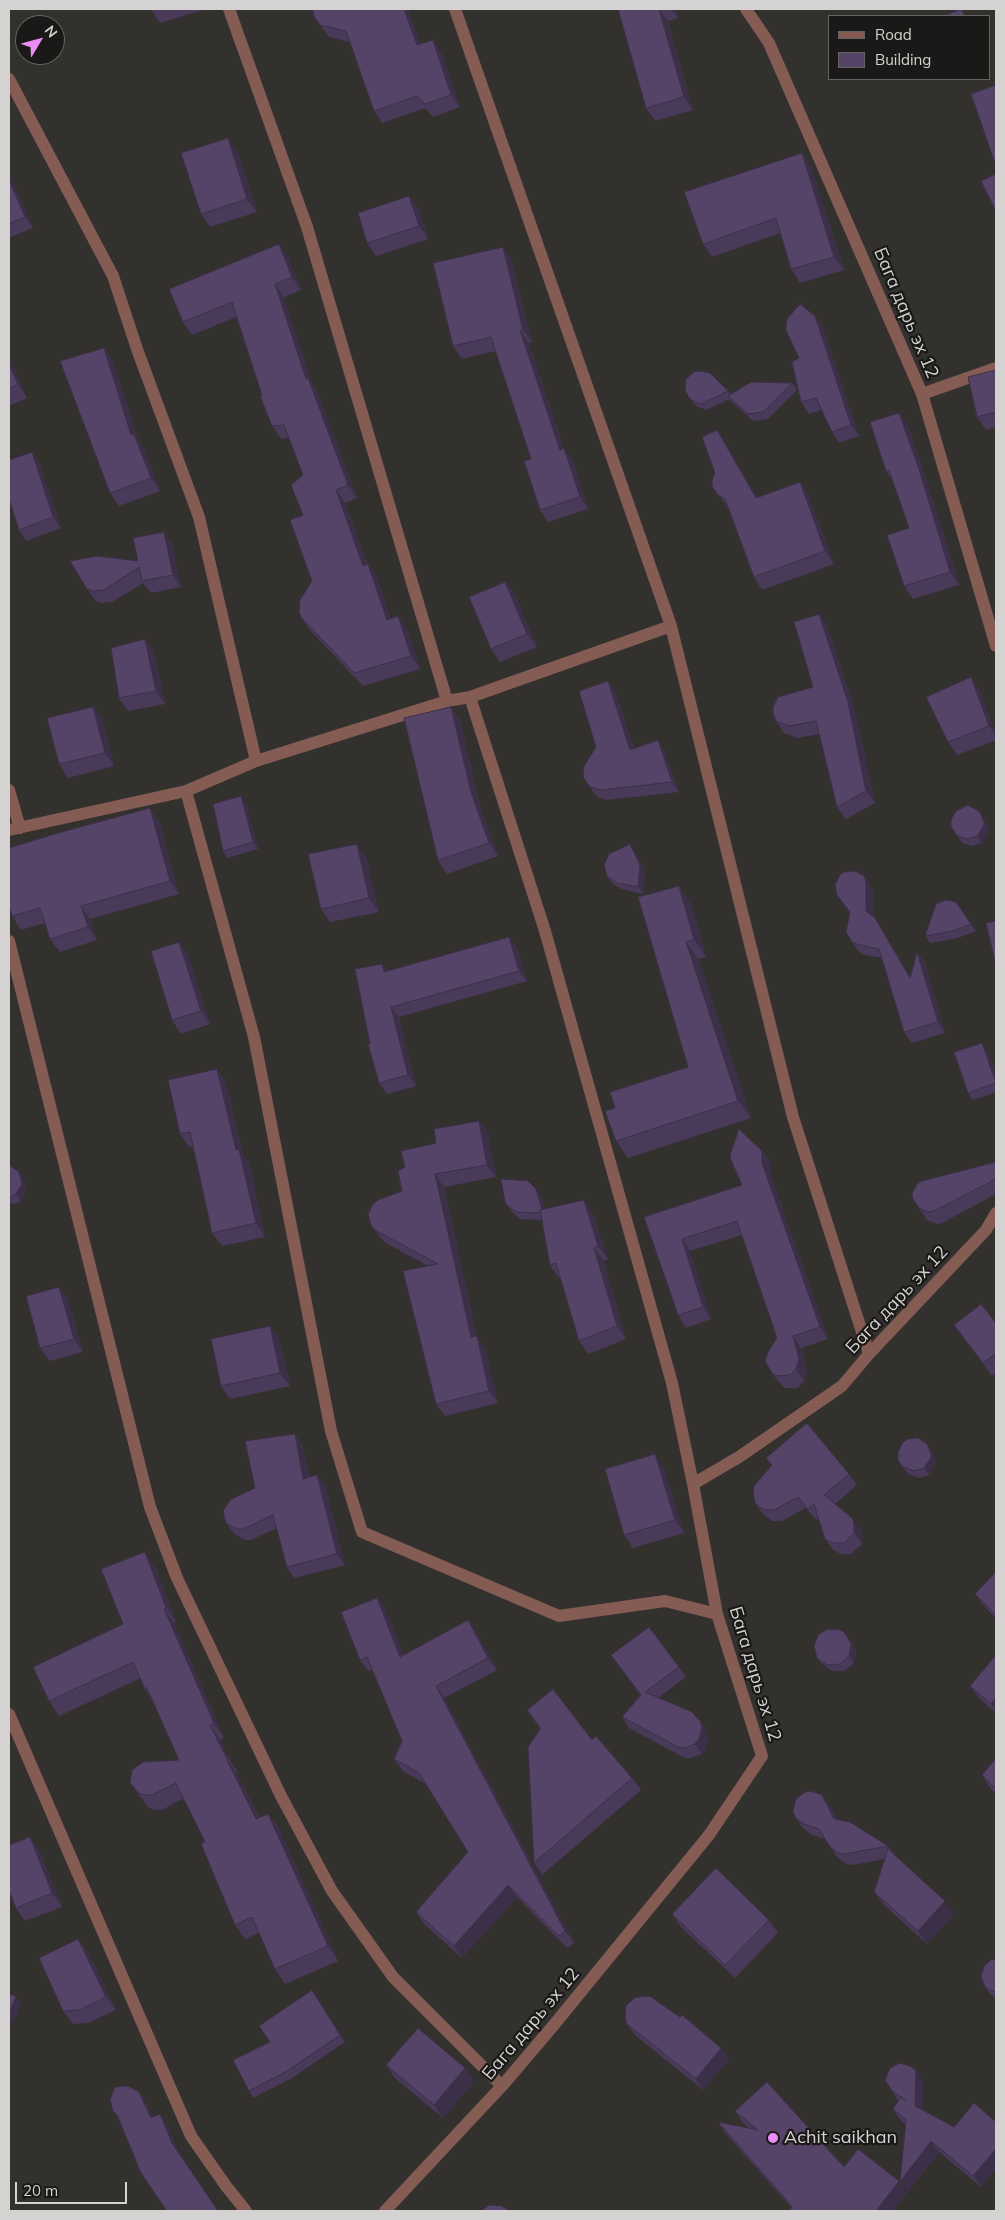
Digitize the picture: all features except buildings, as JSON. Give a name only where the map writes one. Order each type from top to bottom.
[{"type":"street","points":[[229,9],[307,227],[447,701]]},
{"type":"street","points":[[456,9],[671,626],[793,1117],[869,1354]]},
{"type":"street","name":"Бага дарь эх 12","points":[[746,9],[770,43],[922,394],[996,646]]},
{"type":"street","points":[[9,79],[113,276],[137,349],[199,517],[256,761]]},
{"type":"street","points":[[922,394],[996,368]]},
{"type":"street","points":[[9,790],[14,829],[186,791],[256,761],[447,701],[470,697],[671,626]]},
{"type":"street","points":[[470,697],[548,940],[672,1383],[693,1484]]},
{"type":"street","points":[[186,791],[254,1037],[331,1431],[362,1532],[559,1616],[666,1601],[717,1614]]},
{"type":"street","points":[[9,941],[150,1508],[177,1578],[281,1796],[332,1891],[393,1977],[502,2086]]},
{"type":"street","name":"Бага дарь эх 12","points":[[386,2211],[502,2086],[709,1836],[762,1756],[717,1614],[693,1484],[739,1457],[842,1386],[869,1354],[986,1230],[996,1213]]},
{"type":"street","points":[[9,1714],[191,2136],[246,2211]]},
{"type":"place","name":"Achit saikhan","points":[[773,2138]]}]
